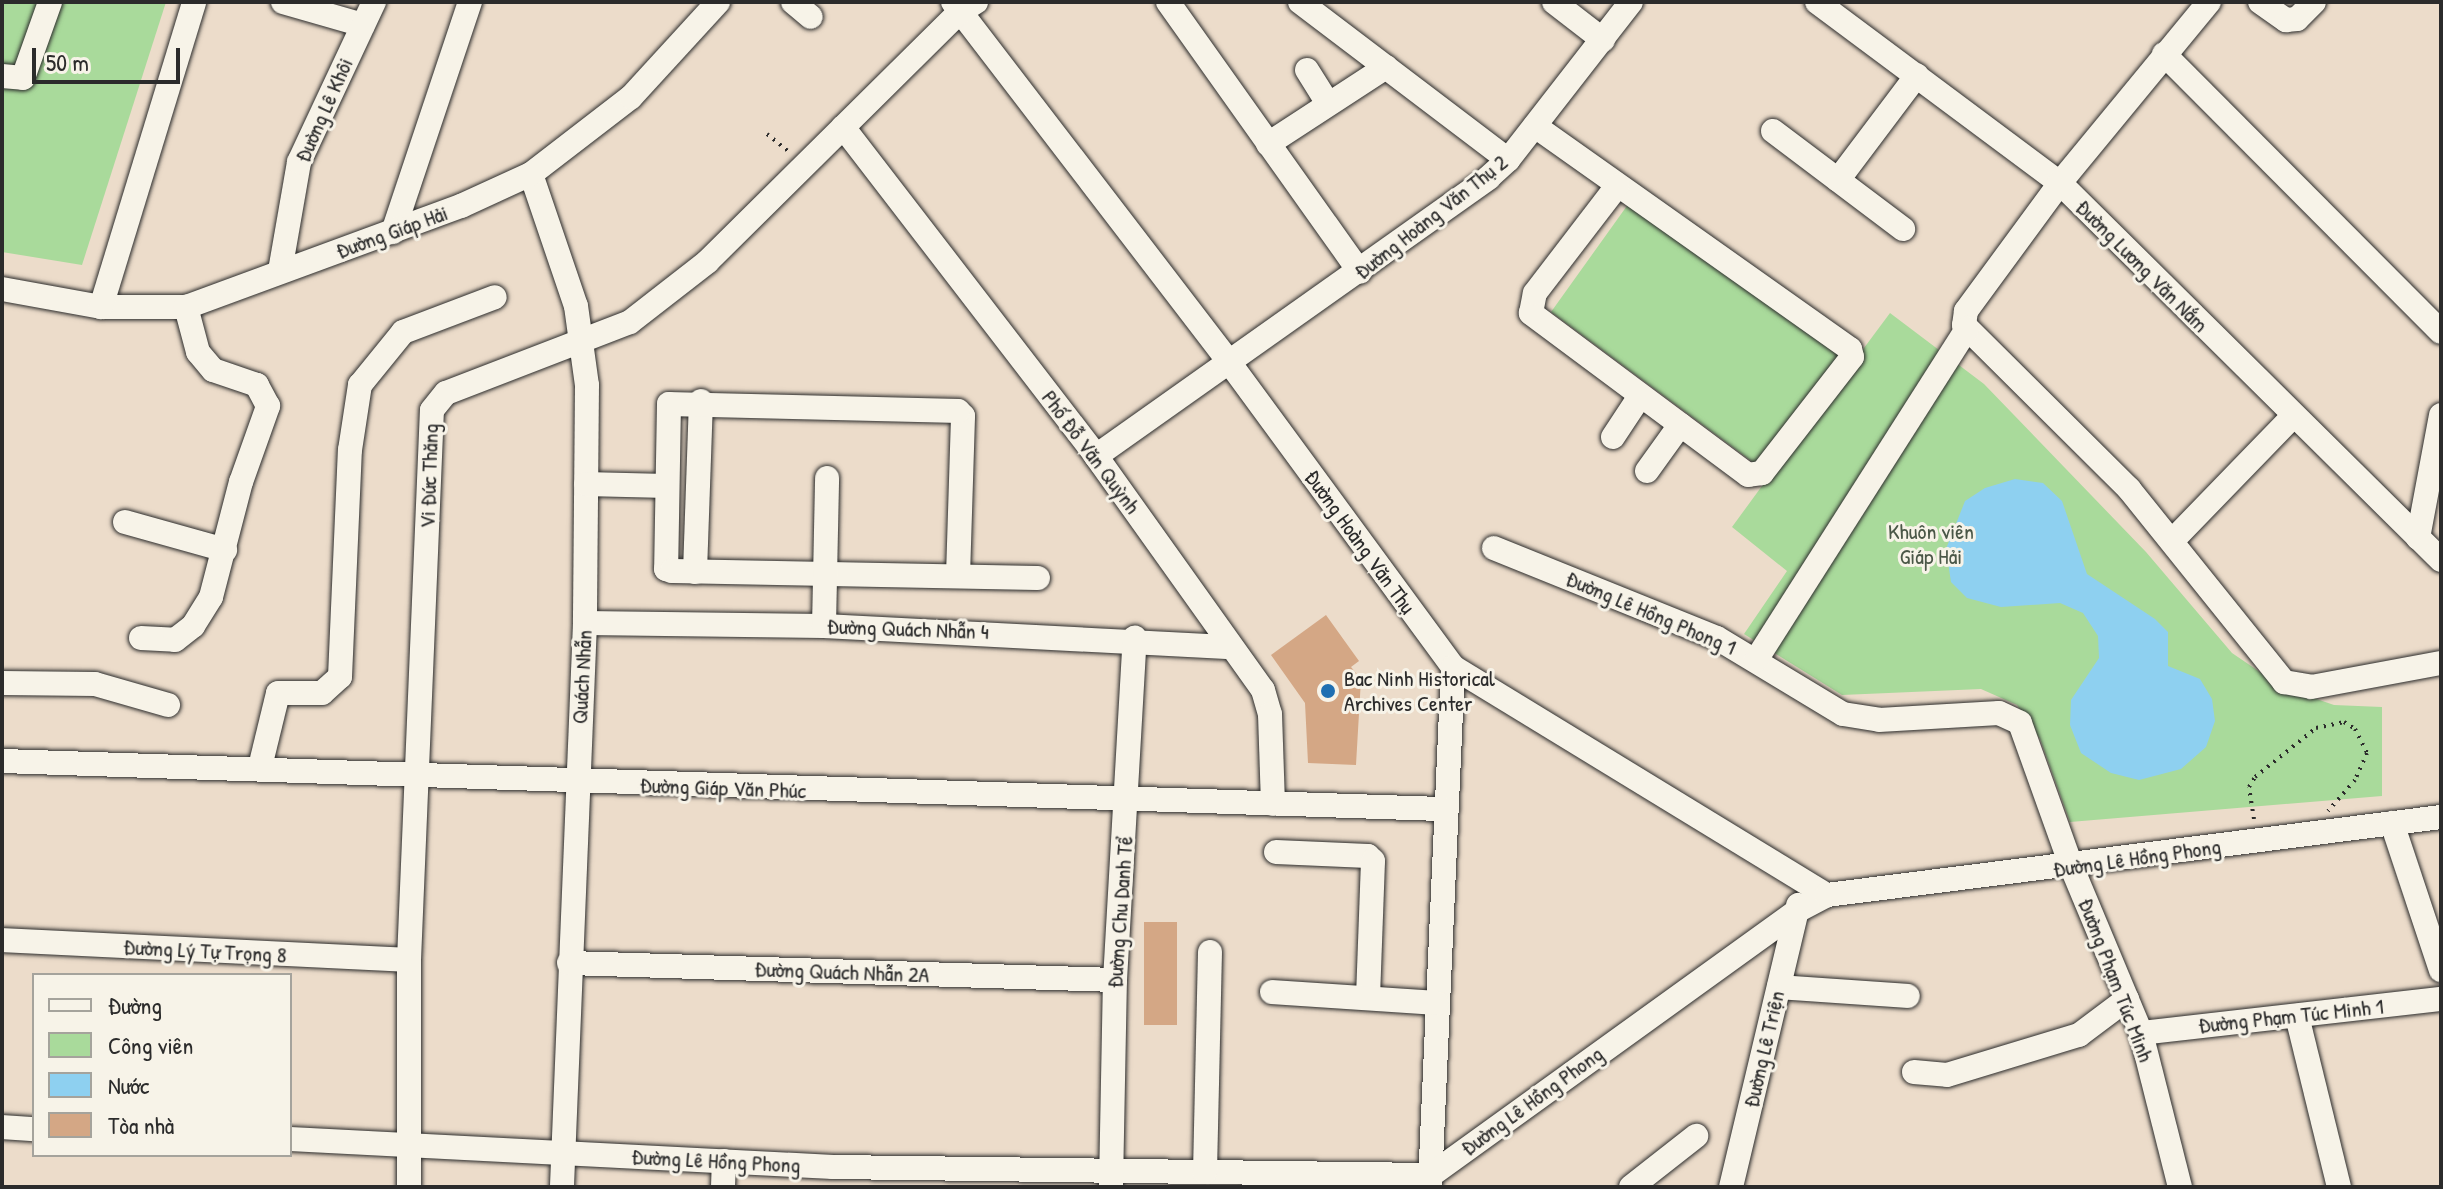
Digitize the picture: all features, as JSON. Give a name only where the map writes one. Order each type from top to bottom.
[{"type":"street","points":[[2,76],[23,78],[50,2]]},
{"type":"street","points":[[101,307],[194,2]]},
{"type":"street","points":[[283,2],[363,25]]},
{"type":"street","name":"Đường Lê Khôi","points":[[280,271],[299,162],[374,2]]},
{"type":"street","points":[[393,232],[470,2]]},
{"type":"street","name":"Đường Giáp Hải","points":[[2,289],[101,307],[186,307],[393,232],[531,174],[631,97],[718,2]]},
{"type":"street","points":[[1168,2],[1360,272]]},
{"type":"street","points":[[1300,2],[1508,160]]},
{"type":"street","points":[[1554,2],[1603,40]]},
{"type":"street","name":"Đường Hoàng Văn Thụ 2","points":[[1096,456],[1360,272],[1508,160],[1631,2]]},
{"type":"street","name":"Đường Lương Văn Nắm","points":[[1817,2],[2060,183],[2441,560]]},
{"type":"street","points":[[1756,660],[1967,329],[1966,311],[2060,183],[2209,2]]},
{"type":"street","points":[[2260,2],[2286,20],[2297,19],[2314,2]]},
{"type":"street","name":"Vi Đức Thăng","points":[[409,1187],[409,960],[432,410],[446,393],[583,344],[630,322],[707,262],[963,5]]},
{"type":"street","name":"Đường Hoàng Văn Thụ","points":[[963,5],[1453,667]]},
{"type":"street","points":[[2164,54],[2441,332]]},
{"type":"street","points":[[1268,144],[1386,67]]},
{"type":"street","points":[[1307,70],[1328,104]]},
{"type":"street","points":[[1838,180],[1917,75]]},
{"type":"street","points":[[1535,126],[1850,349],[1852,357],[1762,473],[1748,475],[1540,322],[1529,303],[1617,186]]},
{"type":"street","name":"Phố Đỗ Văn Quỳnh","points":[[843,127],[1096,456],[1267,699],[1273,804]]},
{"type":"street","points":[[1773,131],[1903,229]]},
{"type":"street","name":"Quách Nhẫn","points":[[531,174],[576,306],[583,344],[585,623],[562,1187]]},
{"type":"street","points":[[260,767],[278,693],[322,693],[340,677],[350,450],[360,385],[403,332],[495,297]]},
{"type":"street","points":[[141,638],[175,640],[193,626],[211,597],[268,406],[257,385],[213,370],[198,352],[186,307]]},
{"type":"street","points":[[1967,329],[2129,489],[2173,540],[2265,665],[2284,682],[2311,687],[2441,663]]},
{"type":"street","points":[[1613,437],[1640,396]]},
{"type":"street","points":[[695,572],[701,401]]},
{"type":"street","points":[[958,576],[963,416],[958,411],[701,401],[669,404],[666,569],[1038,578]]},
{"type":"street","points":[[2418,538],[2441,415]]},
{"type":"street","points":[[2173,540],[2293,416]]},
{"type":"street","points":[[1647,471],[1680,425]]},
{"type":"street","points":[[824,626],[827,478]]},
{"type":"street","points":[[586,484],[666,486]]},
{"type":"street","points":[[125,522],[225,550]]},
{"type":"street","name":"Đường Lê Hồng Phong 1","points":[[1494,548],[1717,638],[1823,704],[1862,720],[1999,713],[2012,717],[2020,723],[2039,765],[2072,868]]},
{"type":"street","name":"Đường Quách Nhẫn 4","points":[[585,623],[824,626],[1135,638],[1231,647]]},
{"type":"street","name":"Đường Chu Danh Tể","points":[[1111,1179],[1115,980],[1135,638]]},
{"type":"street","points":[[1430,1181],[1444,809],[1453,667],[1827,895]]},
{"type":"street","points":[[2,683],[95,684],[168,705]]},
{"type":"street","name":"Đường Giáp Văn Phúc","points":[[2,761],[260,767],[416,778],[1444,809]]},
{"type":"street","name":"Đường Lê Hồng Phong","points":[[292,1139],[724,1161],[832,1177],[1111,1179],[1205,1172],[1268,1180],[1430,1181],[1797,911],[1827,895],[2072,868],[2441,817]]},
{"type":"street","points":[[2392,823],[2441,970]]},
{"type":"street","points":[[1276,852],[1368,856],[1373,861],[1368,998]]},
{"type":"street","name":"Đường Phạm Túc Minh","points":[[2072,868],[2141,1033],[2179,1187]]},
{"type":"street","name":"Đường Lê Triện","points":[[1731,1187],[1797,911],[1801,880]]},
{"type":"street","name":"Đường Lý Tự Trọng 8","points":[[2,940],[409,960]]},
{"type":"street","points":[[1205,1172],[1210,952]]},
{"type":"street","name":"Đường Quách Nhẫn 2A","points":[[569,963],[1115,980]]},
{"type":"street","points":[[1779,987],[1908,996]]},
{"type":"street","points":[[1272,992],[1437,1003]]},
{"type":"street","points":[[1914,1072],[1947,1075],[2079,1035],[2127,999]]},
{"type":"street","name":"Đường Phạm Túc Minh 1","points":[[2141,1033],[2441,999]]},
{"type":"street","points":[[2297,1016],[2339,1187]]},
{"type":"street","points":[[2,1127],[32,1129]]},
{"type":"street","points":[[1631,1187],[1696,1136]]},
{"type":"street","points":[[723,1187],[724,1161]]},
{"type":"path","points":[[767,134],[805,165]]},
{"type":"path","points":[[2257,842],[2251,783],[2316,728],[2344,722],[2355,729],[2367,753],[2355,780],[2331,805],[2321,833]]},
{"type":"green space","points":[[2,2],[166,2],[82,265],[2,252]]},
{"type":"green space","name":"Khuôn viên Giáp Hải","points":[[1634,196],[1861,352],[1890,313],[1984,384],[2146,552],[2232,653],[2282,687],[2334,705],[2382,707],[2382,796],[2070,822],[2040,739],[2017,705],[1981,689],[1842,695],[1744,634],[1787,571],[1732,527],[1770,475],[1551,312]]},
{"type":"water","points":[[2015,479],[2043,483],[2062,501],[2087,574],[2155,619],[2168,632],[2168,666],[2200,679],[2212,699],[2215,721],[2206,747],[2181,769],[2139,780],[2111,773],[2081,753],[2070,725],[2071,700],[2099,658],[2098,636],[2083,613],[2060,603],[2001,607],[1967,598],[1951,582],[1946,549],[1965,501],[1985,488]]},
{"type":"building","name":"Bac Ninh Historical Archives Center","points":[[1326,615],[1359,661],[1351,667],[1361,679],[1356,765],[1308,763],[1305,703],[1271,655]]},
{"type":"building","points":[[1144,922],[1177,922],[1177,1025],[1144,1025]]},
{"type":"place","name":"Bac Ninh Historical Archives Center","points":[[1328,691]]}]
